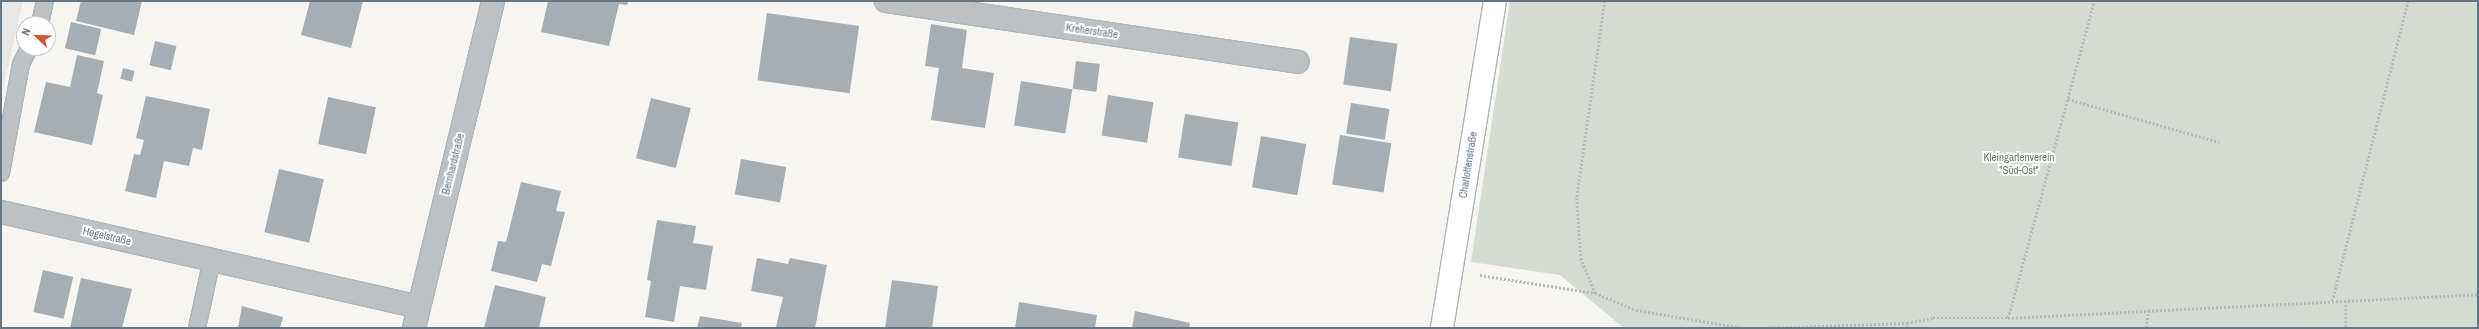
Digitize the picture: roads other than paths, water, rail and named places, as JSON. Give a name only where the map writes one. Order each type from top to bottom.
[{"type":"street","name":"Bernhardstraße","points":[[414,328],[493,1]]},
{"type":"street","name":"Kreherstraße","points":[[886,1],[1297,62]]},
{"type":"street","name":"Charlottenstraße","points":[[1442,328],[1494,1]]},
{"type":"street","name":"Hegelstraße","points":[[1,212],[418,307]]},
{"type":"lane","points":[[42,16],[45,1]]},
{"type":"lane","points":[[1,173],[21,64],[25,56]]},
{"type":"lane","points":[[197,328],[212,259]]},
{"type":"park label","name":"Kleingartenverein \"Süd-Ost\"","points":[[2019,164]]}]
